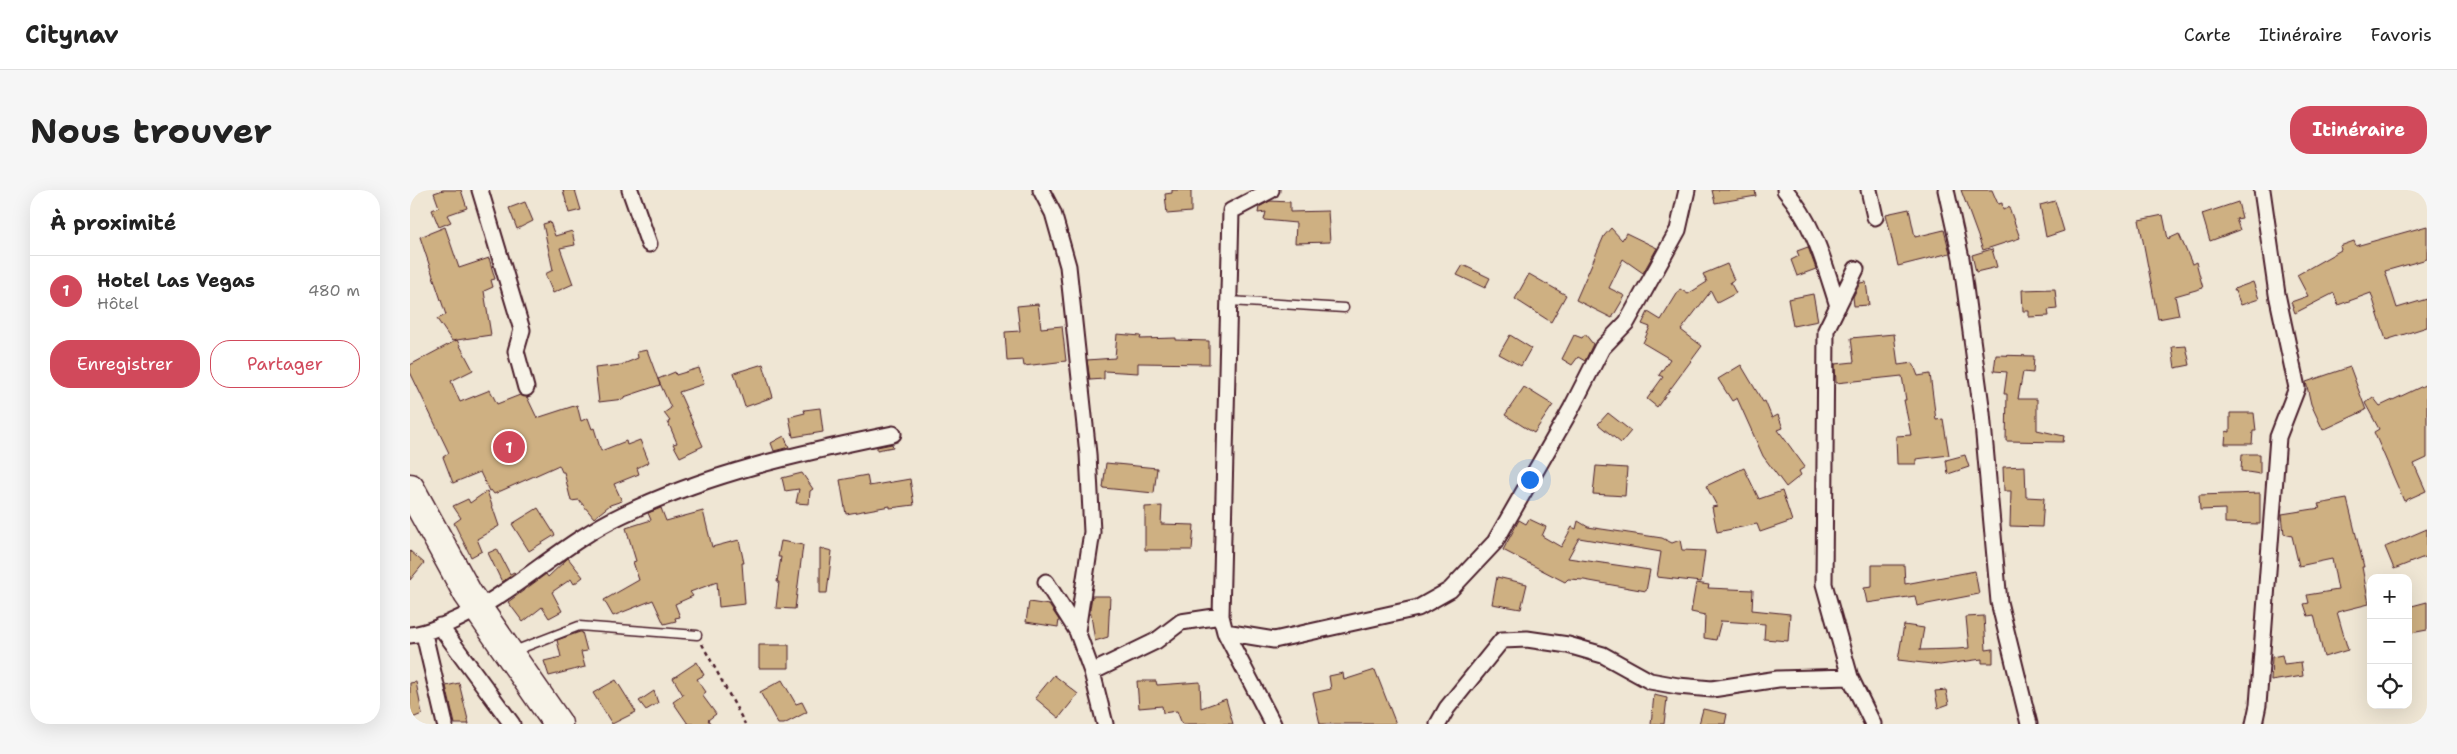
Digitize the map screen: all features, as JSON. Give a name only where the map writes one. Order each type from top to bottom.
[{"type":"highway","points":[[410,488],[479,610],[558,724]]},
{"type":"street","points":[[480,190],[522,330],[516,351],[526,388]]},
{"type":"street","points":[[630,190],[649,244]]},
{"type":"street","points":[[1041,190],[1053,214],[1068,266],[1088,454],[1092,532],[1077,631]]},
{"type":"street","points":[[1271,190],[1231,211],[1221,616],[1225,632],[1273,724]]},
{"type":"street","points":[[1225,632],[1274,640],[1418,608],[1450,590],[1495,542],[1571,409],[1602,348],[1627,322],[1678,230],[1686,190]]},
{"type":"street","points":[[1785,190],[1801,209],[1816,237],[1838,306]]},
{"type":"street","points":[[1869,190],[1875,217]]},
{"type":"street","points":[[1946,190],[1960,258],[1980,404],[1999,602],[2028,724]]},
{"type":"street","points":[[2254,724],[2258,705],[2278,437],[2297,388],[2277,294],[2262,190]]},
{"type":"street","points":[[1856,269],[1826,330],[1824,584],[1850,677],[1873,724]]},
{"type":"street","points":[[445,724],[417,635],[479,610],[577,540],[622,515],[706,480],[801,453],[893,434]]},
{"type":"street","points":[[1046,582],[1077,631],[1092,672],[1105,724]]},
{"type":"street","points":[[1092,672],[1156,641],[1181,622],[1221,616]]},
{"type":"street","points":[[440,626],[512,724]]},
{"type":"street","points":[[1438,724],[1447,708],[1502,640],[1527,639],[1568,645],[1603,655],[1650,681],[1678,686],[1712,689],[1778,679],[1850,677]]},
{"type":"lane","points":[[1230,301],[1344,308]]},
{"type":"lane","points":[[508,654],[579,626],[697,635]]},
{"type":"path","points":[[697,635],[745,724]]},
{"type":"building","points":[[443,190],[461,190],[467,208],[447,215],[451,222],[439,227],[432,210],[439,207],[434,193]]},
{"type":"building","points":[[563,190],[575,190],[581,210],[569,213]]},
{"type":"building","points":[[1172,190],[1191,190],[1191,212],[1167,214],[1165,194],[1172,193]]},
{"type":"building","points":[[1712,190],[1755,190],[1756,196],[1715,203]]},
{"type":"building","points":[[1961,190],[1992,190],[1998,204],[2002,203],[2003,210],[2009,207],[2020,238],[1983,250]]},
{"type":"building","points":[[1270,201],[1290,202],[1290,212],[1328,211],[1330,242],[1295,243],[1296,223],[1264,220],[1266,212],[1258,213],[1259,207]]},
{"type":"building","points":[[2055,201],[2064,231],[2046,237],[2040,205]]},
{"type":"building","points":[[525,202],[533,221],[517,229],[509,208]]},
{"type":"building","points":[[2238,202],[2242,218],[2236,219],[2240,230],[2210,241],[2202,214]]},
{"type":"building","points":[[1909,209],[1915,237],[1944,230],[1950,253],[1898,266],[1886,214]]},
{"type":"building","points":[[2163,215],[2168,239],[2179,234],[2192,264],[2196,262],[2203,288],[2175,296],[2179,315],[2158,319],[2139,220]]},
{"type":"building","points":[[550,222],[555,236],[572,231],[575,245],[560,248],[573,284],[553,293],[545,274],[553,270],[543,224]]},
{"type":"building","points":[[2427,226],[2427,259],[2385,271],[2397,308],[2427,299],[2427,327],[2386,340],[2371,293],[2338,305],[2334,293],[2295,313],[2291,302],[2308,296],[2297,275],[2341,250],[2340,246],[2354,241],[2356,246]]},
{"type":"building","points":[[445,227],[459,268],[489,258],[495,279],[491,280],[493,287],[484,291],[491,335],[452,341],[437,319],[446,315],[420,237]]},
{"type":"building","points":[[1611,228],[1622,240],[1626,233],[1657,248],[1643,273],[1623,259],[1609,288],[1625,296],[1612,318],[1576,300],[1604,236]]},
{"type":"building","points":[[1808,247],[1816,269],[1797,276],[1791,260],[1799,256],[1797,251]]},
{"type":"building","points":[[1992,249],[1997,267],[1976,272],[1972,255]]},
{"type":"building","points":[[1727,264],[1734,280],[1730,282],[1736,293],[1717,303],[1711,291],[1681,330],[1702,346],[1657,407],[1647,399],[1663,377],[1659,375],[1670,359],[1643,343],[1650,327],[1642,324],[1648,312],[1661,320],[1680,289],[1688,294],[1707,282],[1703,274]]},
{"type":"building","points":[[1463,265],[1490,278],[1485,288],[1457,275]]},
{"type":"building","points":[[1529,274],[1566,295],[1551,322],[1515,299]]},
{"type":"building","points":[[1866,282],[1869,305],[1854,306],[1853,297],[1860,283]]},
{"type":"building","points":[[2253,282],[2259,299],[2241,305],[2234,289]]},
{"type":"building","points":[[2055,289],[2057,309],[2048,310],[2049,316],[2029,317],[2029,311],[2023,311],[2022,290]]},
{"type":"building","points":[[1813,294],[1818,321],[1793,326],[1788,299]]},
{"type":"building","points":[[1038,304],[1041,328],[1062,326],[1066,361],[1024,366],[1023,360],[1007,361],[1005,332],[1020,331],[1017,306]]},
{"type":"building","points":[[1117,334],[1141,336],[1140,339],[1176,338],[1176,340],[1209,341],[1209,364],[1138,363],[1138,373],[1104,371],[1104,379],[1090,380],[1087,360],[1115,358]]},
{"type":"building","points":[[1585,334],[1593,344],[1585,361],[1578,357],[1572,365],[1562,359],[1574,335],[1582,338]]},
{"type":"building","points":[[1894,334],[1898,365],[1913,363],[1918,376],[1930,374],[1936,420],[1943,419],[1949,455],[1916,459],[1916,464],[1897,464],[1896,436],[1911,435],[1904,400],[1906,400],[1902,376],[1836,383],[1835,364],[1854,362],[1851,338]]},
{"type":"building","points":[[1510,335],[1531,348],[1521,366],[1499,354]]},
{"type":"building","points":[[457,340],[473,370],[451,381],[460,402],[490,390],[497,404],[520,395],[527,397],[537,418],[577,405],[581,421],[588,418],[592,429],[594,428],[601,451],[626,441],[627,445],[640,440],[649,462],[637,468],[639,474],[614,484],[622,501],[610,505],[594,518],[579,500],[571,501],[564,472],[562,472],[559,465],[494,494],[491,490],[489,491],[480,472],[453,483],[443,457],[449,453],[410,372],[410,365]]},
{"type":"building","points":[[2186,346],[2190,365],[2175,368],[2172,347]]},
{"type":"building","points":[[647,350],[660,385],[624,397],[624,399],[599,402],[595,368],[621,365],[638,358],[637,352]]},
{"type":"building","points":[[1996,355],[2034,356],[2033,373],[2023,372],[2018,399],[2037,399],[2037,430],[2064,436],[2063,442],[2006,441],[2007,394],[2004,394],[2007,372],[1994,371]]},
{"type":"building","points":[[763,364],[773,397],[745,407],[734,373]]},
{"type":"building","points":[[1741,365],[1763,402],[1765,401],[1772,418],[1778,415],[1783,428],[1778,430],[1805,467],[1799,471],[1801,475],[1786,487],[1763,456],[1737,398],[1732,401],[1718,379]]},
{"type":"building","points":[[2350,367],[2366,410],[2323,430],[2311,404],[2306,382]]},
{"type":"building","points":[[699,368],[704,384],[679,392],[703,446],[680,457],[673,444],[677,443],[668,422],[670,421],[664,413],[671,408],[658,379],[675,372],[676,375]]},
{"type":"building","points":[[2427,384],[2427,458],[2414,464],[2426,491],[2404,501],[2374,432],[2379,429],[2365,403],[2373,397],[2380,406]]},
{"type":"building","points":[[1524,387],[1553,405],[1534,433],[1505,415]]},
{"type":"building","points":[[820,408],[823,432],[793,437],[789,417],[805,413],[804,410]]},
{"type":"building","points":[[1608,413],[1631,431],[1621,443],[1598,424]]},
{"type":"building","points":[[2230,413],[2254,413],[2256,431],[2253,431],[2252,444],[2225,444],[2226,431],[2230,432]]},
{"type":"building","points":[[784,436],[789,447],[774,451],[771,443]]},
{"type":"building","points":[[892,444],[893,447],[877,450],[877,447]]},
{"type":"building","points":[[2242,454],[2260,454],[2260,474],[2241,471]]},
{"type":"building","points":[[1965,455],[1969,467],[1948,474],[1946,460]]},
{"type":"building","points":[[1106,463],[1157,468],[1154,493],[1103,488]]},
{"type":"building","points":[[1596,466],[1627,468],[1625,496],[1593,494]]},
{"type":"building","points":[[2025,466],[2026,497],[2044,498],[2042,527],[2010,526],[2011,491],[2004,491],[2003,467]]},
{"type":"building","points":[[1744,468],[1759,499],[1782,491],[1792,521],[1760,532],[1757,524],[1717,532],[1712,507],[1717,506],[1706,486]]},
{"type":"building","points":[[802,473],[813,489],[810,491],[809,504],[796,503],[799,489],[785,491],[782,478]]},
{"type":"building","points":[[867,475],[869,486],[910,479],[914,505],[890,508],[890,506],[846,514],[840,480]]},
{"type":"building","points":[[487,491],[499,526],[477,539],[482,551],[471,557],[454,523],[461,518],[453,506],[468,499],[470,503]]},
{"type":"building","points":[[2260,493],[2260,524],[2225,523],[2225,509],[2200,510],[2199,495]]},
{"type":"building","points":[[2347,499],[2364,567],[2362,567],[2367,593],[2367,604],[2337,612],[2348,650],[2324,657],[2314,615],[2308,616],[2304,604],[2309,603],[2307,595],[2338,590],[2332,559],[2299,566],[2292,536],[2284,534],[2282,514],[2320,508],[2318,504]]},
{"type":"building","points":[[1162,506],[1161,524],[1194,525],[1192,550],[1145,550],[1145,507]]},
{"type":"building","points":[[538,508],[555,535],[529,551],[512,524]]},
{"type":"building","points":[[661,508],[666,521],[703,511],[712,547],[739,540],[744,563],[742,563],[745,604],[719,607],[717,582],[690,592],[693,596],[675,604],[680,617],[675,618],[676,621],[664,624],[653,600],[613,616],[604,600],[639,580],[633,562],[636,561],[626,528],[651,520],[648,513]]},
{"type":"building","points":[[1529,519],[1546,527],[1542,536],[1561,547],[1572,527],[1576,529],[1578,521],[1588,527],[1662,538],[1672,543],[1680,540],[1682,550],[1705,551],[1701,582],[1657,577],[1661,552],[1579,538],[1568,558],[1650,570],[1646,591],[1584,580],[1568,579],[1565,582],[1503,550],[1519,520],[1526,524]]},
{"type":"building","points":[[2427,529],[2427,556],[2394,569],[2385,547]]},
{"type":"building","points":[[781,541],[803,545],[795,609],[776,608],[779,582],[777,582],[781,557],[778,557]]},
{"type":"building","points":[[820,548],[832,551],[827,593],[820,593]]},
{"type":"building","points":[[497,549],[510,574],[515,573],[502,582],[488,553]]},
{"type":"building","points":[[410,551],[424,563],[410,580]]},
{"type":"building","points":[[568,558],[583,577],[574,584],[571,579],[552,592],[562,611],[549,618],[542,607],[523,622],[508,602],[546,574],[548,577]]},
{"type":"building","points":[[1872,565],[1904,565],[1905,584],[1975,571],[1979,594],[1917,606],[1915,596],[1867,603],[1864,588],[1872,587]]},
{"type":"building","points":[[1497,577],[1527,584],[1521,609],[1492,604]]},
{"type":"building","points":[[1696,583],[1709,585],[1708,588],[1753,590],[1752,610],[1790,614],[1788,641],[1764,639],[1765,624],[1721,621],[1716,640],[1704,638],[1705,615],[1691,612]]},
{"type":"building","points":[[1092,596],[1110,596],[1108,637],[1095,641],[1090,609]]},
{"type":"building","points":[[1029,602],[1049,605],[1059,620],[1058,627],[1026,622]]},
{"type":"building","points":[[2427,602],[2427,630],[2412,633],[2412,606]]},
{"type":"building","points":[[1984,616],[1986,650],[1993,649],[1993,663],[1982,663],[1982,659],[1940,665],[1898,660],[1904,625],[1924,628],[1920,650],[1969,648],[1966,617]]},
{"type":"building","points":[[582,632],[587,651],[581,652],[585,667],[549,676],[544,661],[561,657],[557,640]]},
{"type":"building","points":[[759,645],[789,645],[789,668],[759,668]]},
{"type":"building","points":[[2282,655],[2284,664],[2301,662],[2303,676],[2271,681],[2272,657]]},
{"type":"building","points":[[697,662],[704,675],[697,679],[706,692],[702,695],[716,714],[708,720],[711,724],[688,724],[673,702],[683,695],[673,678]]},
{"type":"building","points":[[1375,670],[1396,724],[1320,724],[1313,693],[1331,689],[1329,676],[1343,673],[1344,680]]},
{"type":"building","points":[[1054,675],[1078,694],[1059,718],[1035,698]]},
{"type":"building","points":[[616,680],[636,712],[612,724],[593,693]]},
{"type":"building","points":[[782,680],[796,704],[802,702],[807,712],[784,724],[778,724],[760,692]]},
{"type":"building","points":[[1137,681],[1156,681],[1157,685],[1200,682],[1201,708],[1226,699],[1233,724],[1182,724],[1177,711],[1163,713],[1162,706],[1139,708]]},
{"type":"building","points":[[416,682],[422,714],[410,719],[410,683]]},
{"type":"building","points":[[459,683],[469,724],[455,724],[446,686]]},
{"type":"building","points":[[1946,690],[1949,704],[1938,708],[1935,691]]},
{"type":"building","points":[[654,691],[658,703],[646,710],[639,701]]},
{"type":"building","points":[[1654,695],[1667,698],[1664,724],[1651,724]]},
{"type":"building","points":[[1703,709],[1727,714],[1725,724],[1699,724]]},
{"type":"place","name":"Hotel Las Vegas","points":[[509,447]]}]
